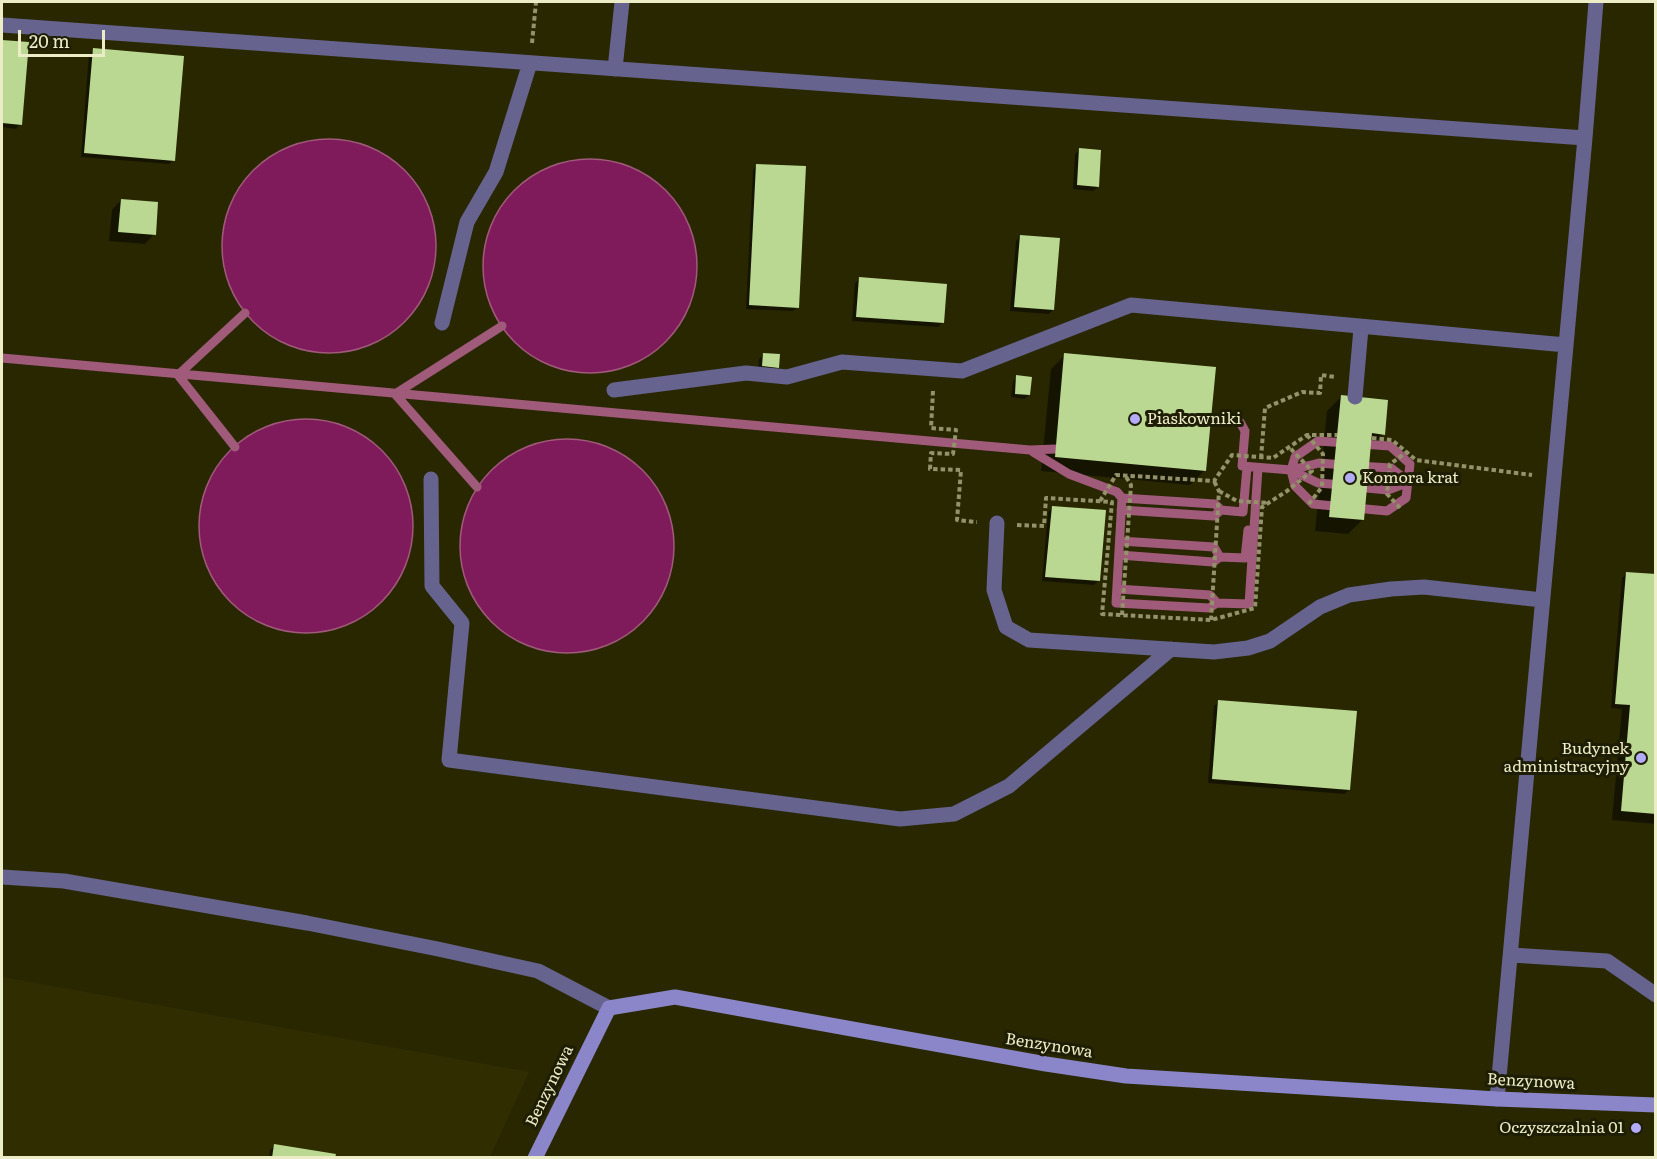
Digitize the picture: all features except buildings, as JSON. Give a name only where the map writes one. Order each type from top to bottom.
[{"type":"street","name":"Benzynowa","points":[[535,1158],[609,1008],[675,997],[1046,1064],[1126,1076],[1497,1099],[1656,1105]]},
{"type":"lane","points":[[615,69],[621,2]]},
{"type":"lane","points":[[1497,1099],[1520,830],[1586,138],[1596,2]]},
{"type":"lane","points":[[2,25],[1586,138]]},
{"type":"lane","points":[[442,323],[467,222],[495,172],[530,63]]},
{"type":"lane","points":[[614,390],[746,373],[787,377],[842,362],[962,371],[1131,305],[1361,328],[1566,345]]},
{"type":"lane","points":[[1355,397],[1361,328]]},
{"type":"lane","points":[[431,478],[432,586],[462,622],[448,760],[900,819],[954,814],[1009,786],[1171,649]]},
{"type":"lane","points":[[997,523],[993,590],[1006,627],[1029,640],[1214,652],[1248,648],[1270,641],[1320,607],[1349,595],[1424,587],[1542,600]]},
{"type":"lane","points":[[2,877],[64,881],[261,915],[538,971],[609,1008]]},
{"type":"lane","points":[[1511,955],[1607,961],[1656,995]]},
{"type":"path","points":[[530,63],[536,2]]},
{"type":"path","points":[[1261,458],[1265,408],[1302,392],[1320,393],[1321,375],[1357,379]]},
{"type":"path","points":[[933,391],[931,428],[956,430],[953,454],[931,453],[930,469],[961,470],[957,520],[1044,526],[1046,498],[1112,502],[1102,614],[1211,620],[1255,608],[1262,507],[1312,471],[1289,447]]},
{"type":"path","points":[[1214,481],[1232,455],[1273,458],[1307,435],[1337,435]]},
{"type":"path","points":[[1307,435],[1323,454],[1322,487],[1308,505]]},
{"type":"path","points":[[1372,438],[1392,440],[1416,460],[1553,478]]},
{"type":"path","points":[[1400,508],[1387,494],[1390,464],[1407,453]]},
{"type":"path","points":[[1100,501],[1116,475],[1214,481]]},
{"type":"path","points":[[1122,615],[1131,485],[1125,475]]},
{"type":"path","points":[[1211,620],[1219,496],[1214,481]]},
{"type":"path","points":[[1219,491],[1237,501],[1268,503]]},
{"type":"shaded area","points":[[319,139],[339,139],[370,147],[405,170],[428,205],[434,225],[436,246],[434,267],[428,287],[405,322],[370,345],[339,353],[319,353],[288,345],[261,329],[246,314],[230,287],[222,256],[222,236],[230,205],[246,178],[261,163],[288,147]]},
{"type":"shaded area","points":[[580,159],[600,159],[631,167],[666,190],[689,225],[695,245],[697,266],[695,287],[689,307],[666,342],[631,365],[600,373],[580,373],[549,365],[522,349],[507,334],[491,307],[483,276],[483,256],[491,225],[507,198],[522,183],[549,167]]},
{"type":"shaded area","points":[[296,419],[316,419],[347,427],[382,450],[405,485],[411,505],[413,526],[411,547],[405,567],[382,602],[347,625],[316,633],[296,633],[265,625],[238,609],[223,594],[207,567],[199,536],[199,516],[207,485],[223,458],[238,443],[265,427]]},
{"type":"shaded area","points":[[557,439],[577,439],[608,447],[643,470],[666,505],[672,525],[674,546],[672,567],[666,587],[643,622],[608,645],[577,653],[557,653],[526,645],[499,629],[484,614],[468,587],[460,556],[460,536],[468,505],[484,478],[499,463],[526,447]]},
{"type":"shaded area","points":[[2,977],[529,1072],[490,1157],[2,1157]]},
{"type":"waterway","points":[[235,447],[178,375],[245,313]]},
{"type":"waterway","points":[[477,487],[395,394],[502,326]]},
{"type":"waterway","points":[[2,358],[1030,450],[1056,449]]},
{"type":"waterway","points":[[1229,422],[1240,422],[1245,431],[1242,466],[1291,470],[1319,463],[1344,465]]},
{"type":"waterway","points":[[1318,441],[1390,446],[1410,464],[1406,498],[1387,511],[1313,504],[1295,486],[1291,470],[1295,457],[1318,441]]},
{"type":"waterway","points":[[1033,452],[1069,474],[1117,492],[1122,498],[1116,603],[1209,608],[1217,603],[1249,604],[1258,468]]},
{"type":"waterway","points":[[1358,466],[1391,468],[1409,482]]},
{"type":"waterway","points":[[1121,510],[1214,516],[1221,510],[1243,512],[1247,467]]},
{"type":"waterway","points":[[1291,470],[1318,483],[1343,485]]},
{"type":"waterway","points":[[1356,487],[1388,490],[1409,482]]},
{"type":"waterway","points":[[1122,498],[1215,504],[1221,510]]},
{"type":"waterway","points":[[1119,555],[1213,562],[1220,557],[1245,558],[1248,530]]},
{"type":"waterway","points":[[1120,541],[1214,547],[1220,557]]},
{"type":"waterway","points":[[1117,589],[1210,595],[1217,603]]},
{"type":"place","name":"Piaskowniki","points":[[1135,419]]},
{"type":"place","name":"Komora krat","points":[[1350,478]]},
{"type":"place","name":"Budynek administracyjny","points":[[1641,758]]},
{"type":"place","name":"Oczyszczalnia 01","points":[[1636,1128]]}]
